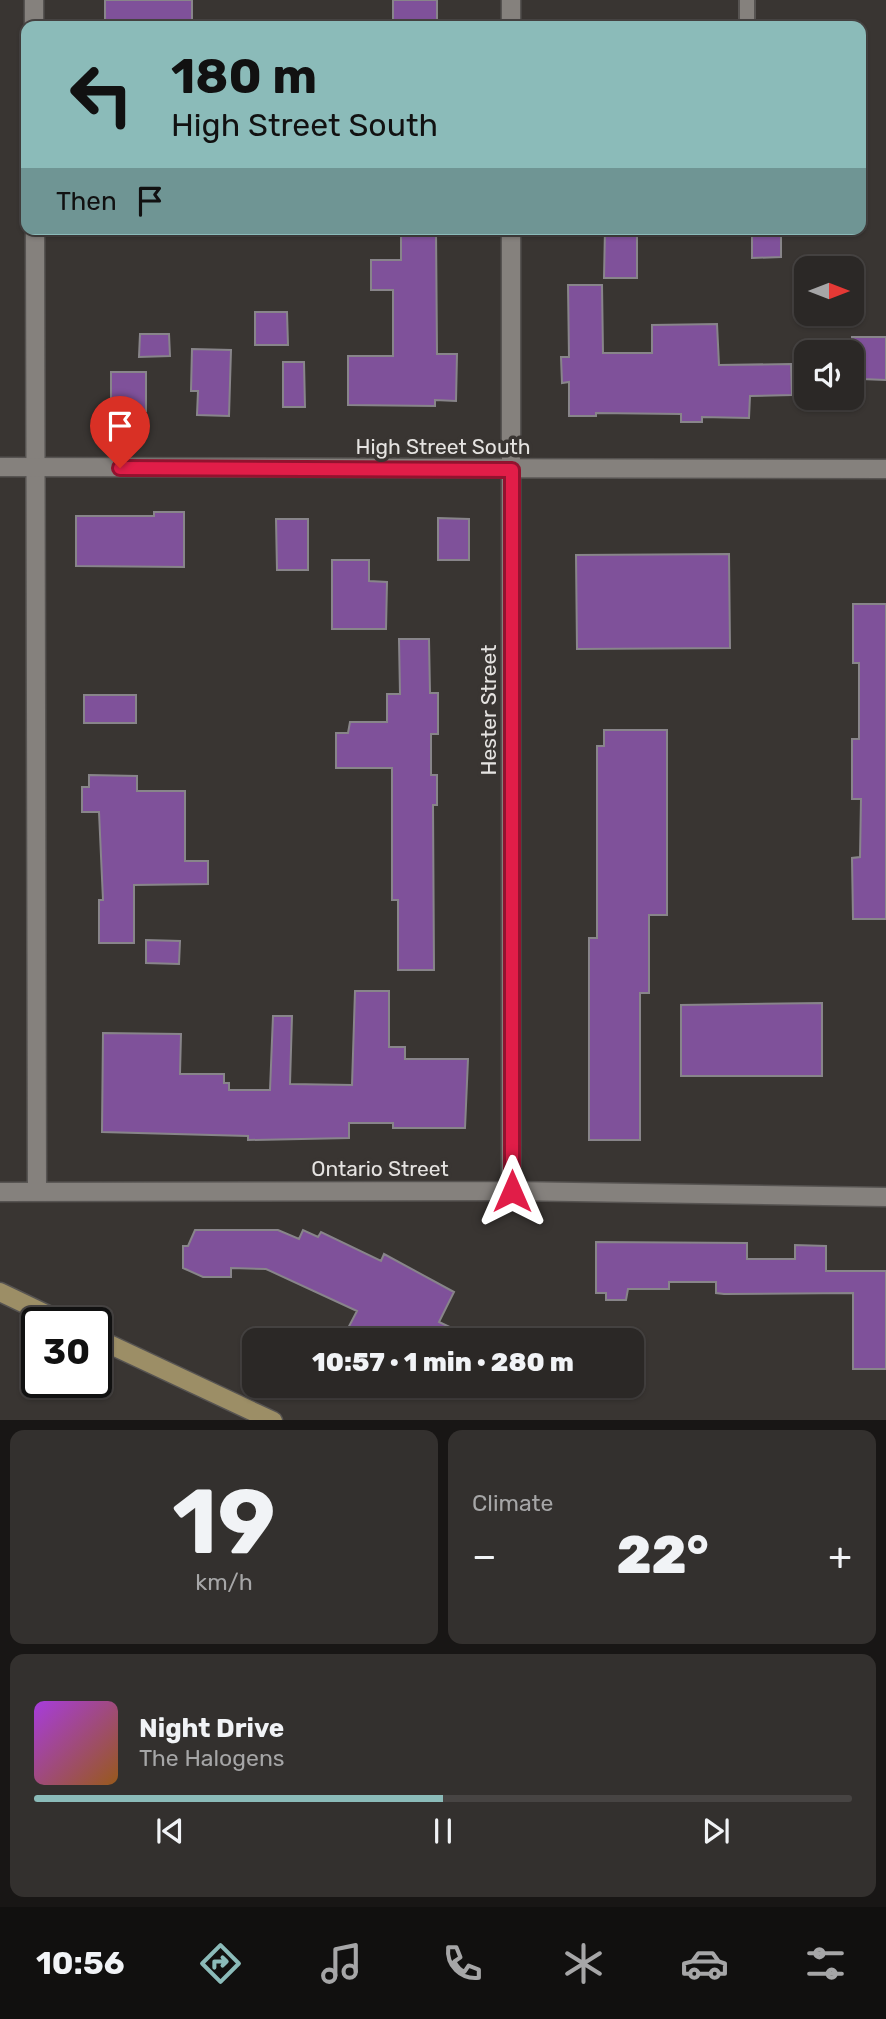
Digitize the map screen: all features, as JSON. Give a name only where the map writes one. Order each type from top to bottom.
[{"type":"main road","points":[[0,1292],[31,1307]]},
{"type":"main road","points":[[112,1345],[273,1420]]},
{"type":"street","points":[[34,0],[34,21]]},
{"type":"street","points":[[511,0],[511,21]]},
{"type":"street","points":[[35,235],[37,1192]]},
{"type":"street","name":"Hester Street","points":[[512,235],[512,1191]]},
{"type":"street","name":"High Street South","points":[[0,467],[886,469]]},
{"type":"street","name":"Ontario Street","points":[[0,1192],[512,1191],[886,1197]]},
{"type":"lane","points":[[747,0],[747,21]]},
{"type":"building","points":[[105,0],[192,0],[192,20],[105,21]]},
{"type":"building","points":[[393,0],[437,0],[437,21],[393,21]]},
{"type":"building","points":[[401,235],[436,235],[437,354],[457,354],[456,401],[435,400],[435,406],[348,405],[348,356],[393,356],[393,290],[371,290],[371,260],[401,260]]},
{"type":"building","points":[[605,235],[637,235],[637,278],[604,278]]},
{"type":"building","points":[[752,235],[781,235],[781,257],[752,258]]},
{"type":"building","points":[[568,285],[602,285],[603,353],[652,353],[652,325],[717,324],[719,365],[791,364],[792,395],[750,396],[749,418],[702,417],[702,422],[681,422],[681,414],[596,413],[596,416],[569,416],[569,382],[562,383],[561,357],[569,357]]},
{"type":"building","points":[[255,312],[287,312],[288,345],[255,345]]},
{"type":"building","points":[[140,334],[169,334],[170,356],[139,357]]},
{"type":"building","points":[[852,337],[886,337],[886,380],[864,379],[864,340],[852,340]]},
{"type":"building","points":[[192,349],[231,350],[229,416],[197,415],[198,391],[191,391]]},
{"type":"building","points":[[283,362],[304,362],[305,407],[283,407]]},
{"type":"building","points":[[111,372],[146,372],[146,411],[111,412]]},
{"type":"building","points":[[154,512],[184,512],[184,567],[76,566],[76,516],[154,516]]},
{"type":"building","points":[[438,518],[469,519],[469,560],[438,560]]},
{"type":"building","points":[[276,519],[308,519],[308,570],[277,570]]},
{"type":"building","points":[[729,554],[730,648],[577,649],[576,555]]},
{"type":"building","points":[[332,560],[369,560],[369,581],[387,582],[386,629],[332,629]]},
{"type":"building","points":[[853,604],[886,604],[886,919],[853,919],[852,858],[860,857],[861,799],[852,799],[852,739],[859,739],[859,663],[853,663]]},
{"type":"building","points":[[399,639],[429,639],[430,693],[438,693],[438,734],[431,734],[431,775],[437,775],[437,805],[433,805],[434,970],[398,970],[398,900],[392,900],[392,768],[336,768],[336,733],[348,733],[350,722],[387,722],[387,694],[400,694]]},
{"type":"building","points":[[84,695],[136,695],[136,723],[84,723]]},
{"type":"building","points":[[604,730],[667,730],[667,915],[649,915],[649,993],[640,993],[640,1140],[589,1140],[589,938],[597,938],[597,746],[604,746]]},
{"type":"building","points":[[89,775],[137,776],[137,791],[185,791],[185,861],[208,861],[208,884],[134,885],[134,943],[99,943],[99,900],[103,900],[99,812],[82,812],[82,787],[89,787]]},
{"type":"building","points":[[146,940],[180,941],[179,964],[146,963]]},
{"type":"building","points":[[355,991],[389,991],[389,1047],[405,1047],[405,1059],[468,1059],[465,1128],[393,1128],[393,1123],[349,1123],[349,1138],[248,1140],[248,1136],[102,1132],[103,1033],[181,1034],[180,1074],[224,1074],[224,1083],[229,1083],[229,1090],[270,1090],[273,1016],[292,1016],[290,1084],[352,1085]]},
{"type":"building","points":[[822,1003],[822,1076],[681,1076],[681,1005]]},
{"type":"building","points":[[195,1230],[278,1230],[299,1239],[303,1230],[318,1237],[321,1232],[381,1261],[384,1254],[454,1292],[439,1322],[452,1328],[348,1328],[357,1311],[266,1269],[231,1268],[231,1277],[203,1277],[183,1268],[183,1246],[188,1246]]},
{"type":"building","points":[[596,1242],[747,1243],[747,1259],[795,1259],[795,1245],[826,1246],[826,1271],[886,1271],[886,1369],[853,1369],[853,1293],[724,1294],[716,1293],[716,1282],[669,1282],[669,1289],[628,1289],[626,1300],[606,1300],[606,1293],[596,1293]]},
{"type":"route","points":[[120,468],[512,470],[512,1191]]}]
